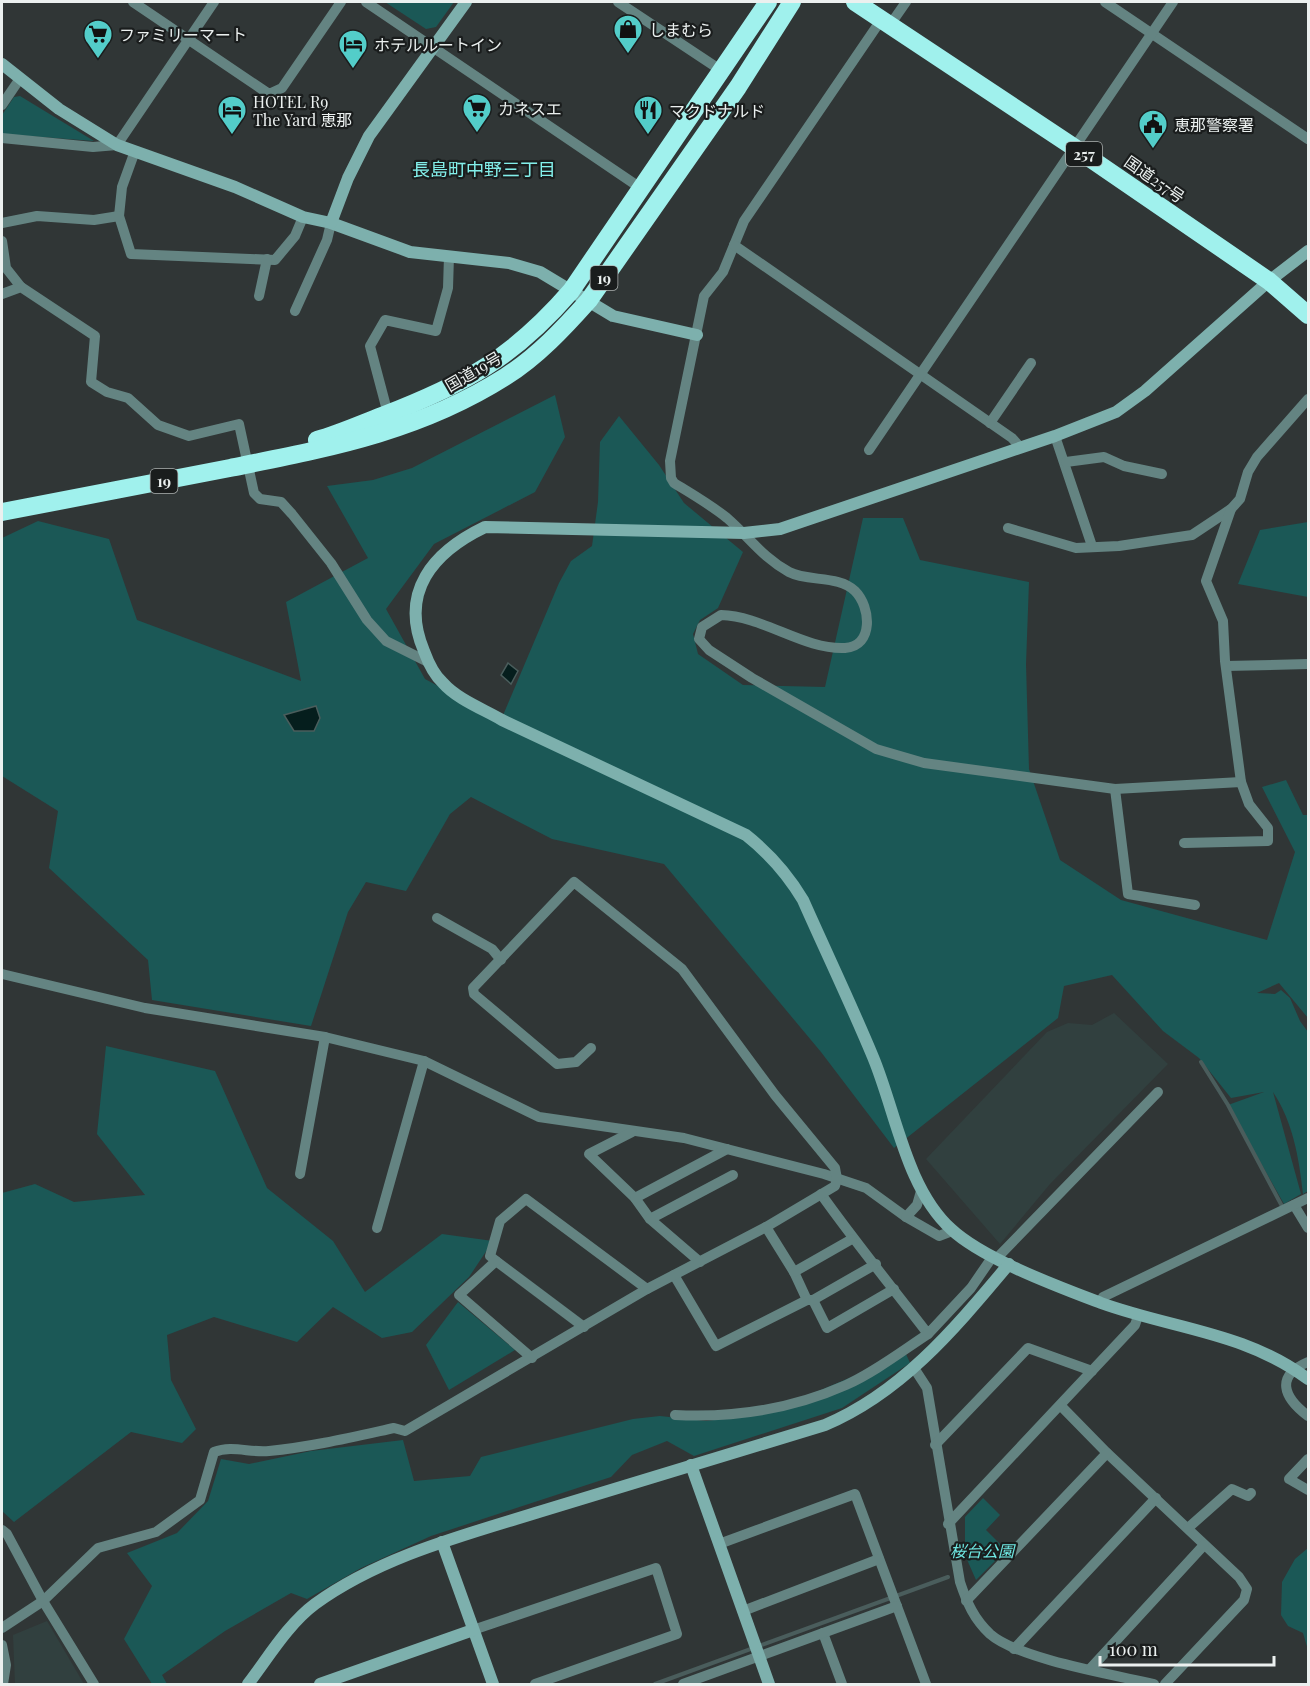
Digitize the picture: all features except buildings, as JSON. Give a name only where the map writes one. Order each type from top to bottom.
[{"type":"highway","name":"国道19号","points":[[2,506],[277,452],[325,438],[388,414],[477,374],[515,349],[535,331],[571,291],[768,2]]},
{"type":"highway","name":"国道19号","points":[[2,512],[327,449],[389,433],[436,413],[508,376],[563,329],[589,300],[738,87],[792,2]]},
{"type":"highway","name":"国道257号","points":[[855,2],[1075,148],[1269,281],[1308,315]]},
{"type":"street","points":[[133,2],[268,94],[282,88],[341,2]]},
{"type":"street","points":[[117,145],[214,2]]},
{"type":"street","points":[[366,2],[642,189]]},
{"type":"street","points":[[295,311],[327,240],[348,178],[369,136],[466,2]]},
{"type":"street","points":[[618,2],[722,71]]},
{"type":"street","points":[[906,2],[886,22],[744,220],[723,272],[704,296],[671,449],[671,478],[744,533],[759,552],[792,573],[844,585],[855,591],[864,608],[866,634],[863,640],[851,647],[832,647],[750,620],[721,615],[707,622],[699,631],[699,639],[714,654],[876,750],[895,756],[924,763],[1114,789],[1241,782]]},
{"type":"street","points":[[1105,2],[1308,139]]},
{"type":"street","points":[[869,450],[1173,2]]},
{"type":"street","points":[[2,64],[20,80],[117,145],[235,187],[303,217],[332,224],[410,252],[520,266],[540,272],[613,316],[626,321],[697,335]]},
{"type":"street","points":[[2,105],[20,80]]},
{"type":"street","points":[[2,138],[93,147],[117,145]]},
{"type":"street","points":[[135,151],[122,187],[119,216],[131,254],[275,260],[285,249],[303,217]]},
{"type":"street","points":[[2,223],[37,216],[94,220],[119,216]]},
{"type":"street","points":[[2,241],[6,268],[21,287],[95,336],[91,382],[107,392],[128,398],[158,425],[189,436],[239,424],[254,493],[260,499],[281,502],[292,514],[332,563],[367,620],[386,641],[428,662]]},
{"type":"street","points":[[734,245],[921,374],[1021,448]]},
{"type":"street","points":[[1308,251],[1269,281],[1128,405],[1055,436],[805,523],[780,529],[744,533],[485,527],[458,540],[437,558],[422,581],[416,605],[416,633],[428,662],[443,684],[501,720],[746,835],[770,854],[789,877],[812,921],[874,1059],[921,1191],[952,1231],[1009,1264],[1100,1302],[1138,1316],[1229,1338],[1294,1368],[1308,1379]]},
{"type":"street","points":[[388,414],[370,346],[385,320],[436,331],[448,288],[449,256]]},
{"type":"street","points":[[259,296],[267,260]]},
{"type":"street","points":[[2,294],[21,287]]},
{"type":"street","points":[[990,423],[1031,363]]},
{"type":"street","points":[[1008,528],[1076,548],[1119,546],[1192,535],[1231,509],[1240,499],[1248,472],[1257,457],[1308,399]]},
{"type":"street","points":[[1055,436],[1066,462],[1092,546]]},
{"type":"street","points":[[1066,462],[1104,457],[1124,466],[1162,474]]},
{"type":"street","points":[[1184,843],[1268,841],[1268,828],[1249,804],[1241,782],[1221,613],[1206,581],[1231,509]]},
{"type":"street","points":[[1226,666],[1308,664]]},
{"type":"street","points":[[1114,789],[1128,894],[1195,905]]},
{"type":"street","points":[[2,1628],[43,1601],[98,1548],[156,1532],[200,1500],[214,1452],[232,1448],[252,1452],[292,1448],[394,1428],[405,1431],[647,1289],[766,1227],[835,1186],[837,1179],[835,1168],[775,1095],[682,969],[574,882],[473,988],[474,994],[557,1064],[576,1062],[591,1048]]},
{"type":"street","points":[[437,918],[492,950],[501,960]]},
{"type":"street","points":[[2,974],[144,1008],[325,1037],[424,1060],[539,1117],[684,1138],[837,1179],[866,1188],[906,1217],[939,1236],[952,1231]]},
{"type":"street","points":[[300,1174],[325,1037]]},
{"type":"street","points":[[377,1228],[424,1060]]},
{"type":"street","points":[[675,1415],[734,1415],[802,1401],[846,1385],[928,1334],[972,1288],[995,1257],[1158,1092]]},
{"type":"street","points":[[632,1132],[589,1154],[634,1198],[650,1219],[700,1262]]},
{"type":"street","points":[[634,1198],[727,1149]]},
{"type":"street","points":[[650,1219],[733,1175]]},
{"type":"street","points":[[906,1217],[917,1206],[921,1191]]},
{"type":"street","points":[[820,1194],[852,1239],[876,1264],[928,1334]]},
{"type":"street","points":[[1100,1302],[1103,1297],[1154,1271],[1308,1198]]},
{"type":"street","points":[[584,1327],[490,1256],[500,1221],[526,1199],[647,1289]]},
{"type":"street","points":[[1294,1205],[1308,1228]]},
{"type":"street","points":[[766,1227],[827,1328],[894,1289]]},
{"type":"street","points":[[794,1272],[852,1239]]},
{"type":"street","points":[[496,1261],[459,1295],[532,1358]]},
{"type":"street","points":[[674,1275],[716,1346],[810,1300],[876,1264]]},
{"type":"street","points":[[248,1684],[296,1622],[312,1606],[341,1586],[370,1571],[442,1542],[825,1425],[856,1412],[914,1368],[954,1329],[1009,1264]]},
{"type":"street","points":[[948,1524],[1135,1325],[1138,1316]]},
{"type":"street","points":[[935,1445],[1028,1348],[1092,1371]]},
{"type":"street","points":[[1308,1362],[1294,1368],[1286,1383],[1288,1396],[1308,1416]]},
{"type":"street","points":[[914,1368],[927,1388],[948,1524],[966,1601],[977,1620],[991,1635],[1014,1649],[1154,1684]]},
{"type":"street","points":[[1061,1406],[1107,1453],[1239,1577],[1247,1589],[1246,1595],[1165,1684]]},
{"type":"street","points":[[966,1601],[1107,1453]]},
{"type":"street","points":[[1308,1459],[1289,1479],[1308,1490]]},
{"type":"street","points":[[691,1465],[769,1684]]},
{"type":"street","points":[[1188,1528],[1232,1489],[1248,1496],[1251,1493]]},
{"type":"street","points":[[719,1544],[855,1494],[926,1684]]},
{"type":"street","points":[[1014,1649],[1156,1498]]},
{"type":"street","points":[[2,1530],[7,1534],[43,1601],[94,1684]]},
{"type":"street","points":[[442,1542],[493,1684]]},
{"type":"street","points":[[1090,1669],[1204,1545]]},
{"type":"street","points":[[743,1611],[879,1559]]},
{"type":"street","points":[[320,1684],[656,1568],[677,1634],[535,1684]]},
{"type":"street","points":[[683,1684],[698,1682],[758,1655],[897,1606]]},
{"type":"street","points":[[823,1633],[842,1684]]},
{"type":"street","points":[[2,1645],[6,1665],[3,1684]]},
{"type":"shaded area","points":[[508,663],[518,671],[511,684],[501,675]]},
{"type":"shaded area","points":[[316,706],[320,718],[314,731],[294,731],[284,715]]},
{"type":"shaded area","points":[[1114,1013],[1168,1064],[1050,1184],[1000,1244],[926,1159],[1047,1032],[1068,1023],[1092,1025]]},
{"type":"shaded area","points":[[47,1621],[84,1684],[15,1684],[13,1635]]},
{"type":"green space","points":[[385,2],[454,2],[436,27],[426,29]]},
{"type":"green space","points":[[20,96],[94,141],[2,134],[2,115],[14,97]]},
{"type":"green space","points":[[555,395],[565,437],[535,492],[434,544],[386,609],[425,679],[501,720],[559,583],[571,561],[592,546],[598,502],[600,442],[619,416],[659,465],[684,503],[743,552],[718,608],[700,620],[693,634],[698,654],[743,685],[825,687],[863,518],[903,518],[920,560],[1029,582],[1026,664],[1029,769],[1060,860],[1121,900],[1267,940],[1295,852],[1262,787],[1286,780],[1303,815],[1308,815],[1308,1018],[1279,983],[1257,993],[1275,994],[1281,990],[1290,998],[1300,1021],[1308,1032],[1308,1191],[1303,1194],[1294,1141],[1286,1116],[1273,1092],[1301,1194],[1284,1204],[1228,1105],[1264,1092],[1231,1098],[1199,1058],[1163,1031],[1112,975],[1064,986],[1058,1018],[894,1148],[821,1052],[664,864],[552,839],[471,797],[450,814],[406,891],[366,882],[348,912],[311,1026],[152,1000],[148,960],[49,868],[58,811],[2,776],[2,538],[38,521],[109,539],[137,620],[301,681],[286,602],[368,558],[327,486],[373,480],[412,468]]},
{"type":"green space","points":[[1308,522],[1308,597],[1238,584],[1260,530]]},
{"type":"green space","points":[[106,1046],[215,1071],[267,1188],[333,1241],[365,1292],[442,1234],[493,1241],[469,1277],[412,1332],[382,1338],[333,1307],[297,1342],[214,1317],[167,1335],[171,1380],[196,1429],[182,1443],[131,1432],[14,1522],[2,1511],[2,1193],[35,1184],[74,1202],[145,1195],[97,1134]]},
{"type":"green space","points":[[458,1302],[515,1350],[449,1390],[426,1345]]},
{"type":"green space","points":[[906,1354],[910,1363],[842,1408],[694,1456],[667,1441],[632,1455],[611,1477],[431,1536],[361,1568],[307,1599],[291,1593],[225,1631],[162,1675],[167,1684],[152,1684],[124,1639],[152,1586],[127,1553],[177,1533],[208,1501],[221,1459],[249,1464],[311,1451],[403,1440],[414,1481],[470,1476],[481,1457],[633,1419],[660,1416],[706,1421],[764,1414]]},
{"type":"green space","name":"桜台公園","points":[[983,1498],[1000,1515],[986,1530],[1006,1550],[976,1580],[965,1555],[965,1517]]},
{"type":"green space","points":[[1308,1548],[1308,1650],[1303,1633],[1288,1626],[1281,1615],[1282,1582],[1295,1559]]},
{"type":"waterway","points":[[1201,1062],[1228,1105],[1283,1208]]},
{"type":"waterway","points":[[655,1684],[948,1577]]},
{"type":"place","name":"しまむら","points":[[628,54]]},
{"type":"place","name":"ファミリーマート","points":[[98,60]]},
{"type":"place","name":"ホテルルートイン","points":[[353,70]]},
{"type":"place","name":"カネスエ","points":[[477,134]]},
{"type":"place","name":"HOTEL R9 The Yard 恵那","points":[[232,136]]},
{"type":"place","name":"マクドナルド","points":[[648,136]]},
{"type":"place","name":"恵那警察署","points":[[1153,150]]},
{"type":"district","name":"長島町中野三丁目","points":[[484,169]]}]
